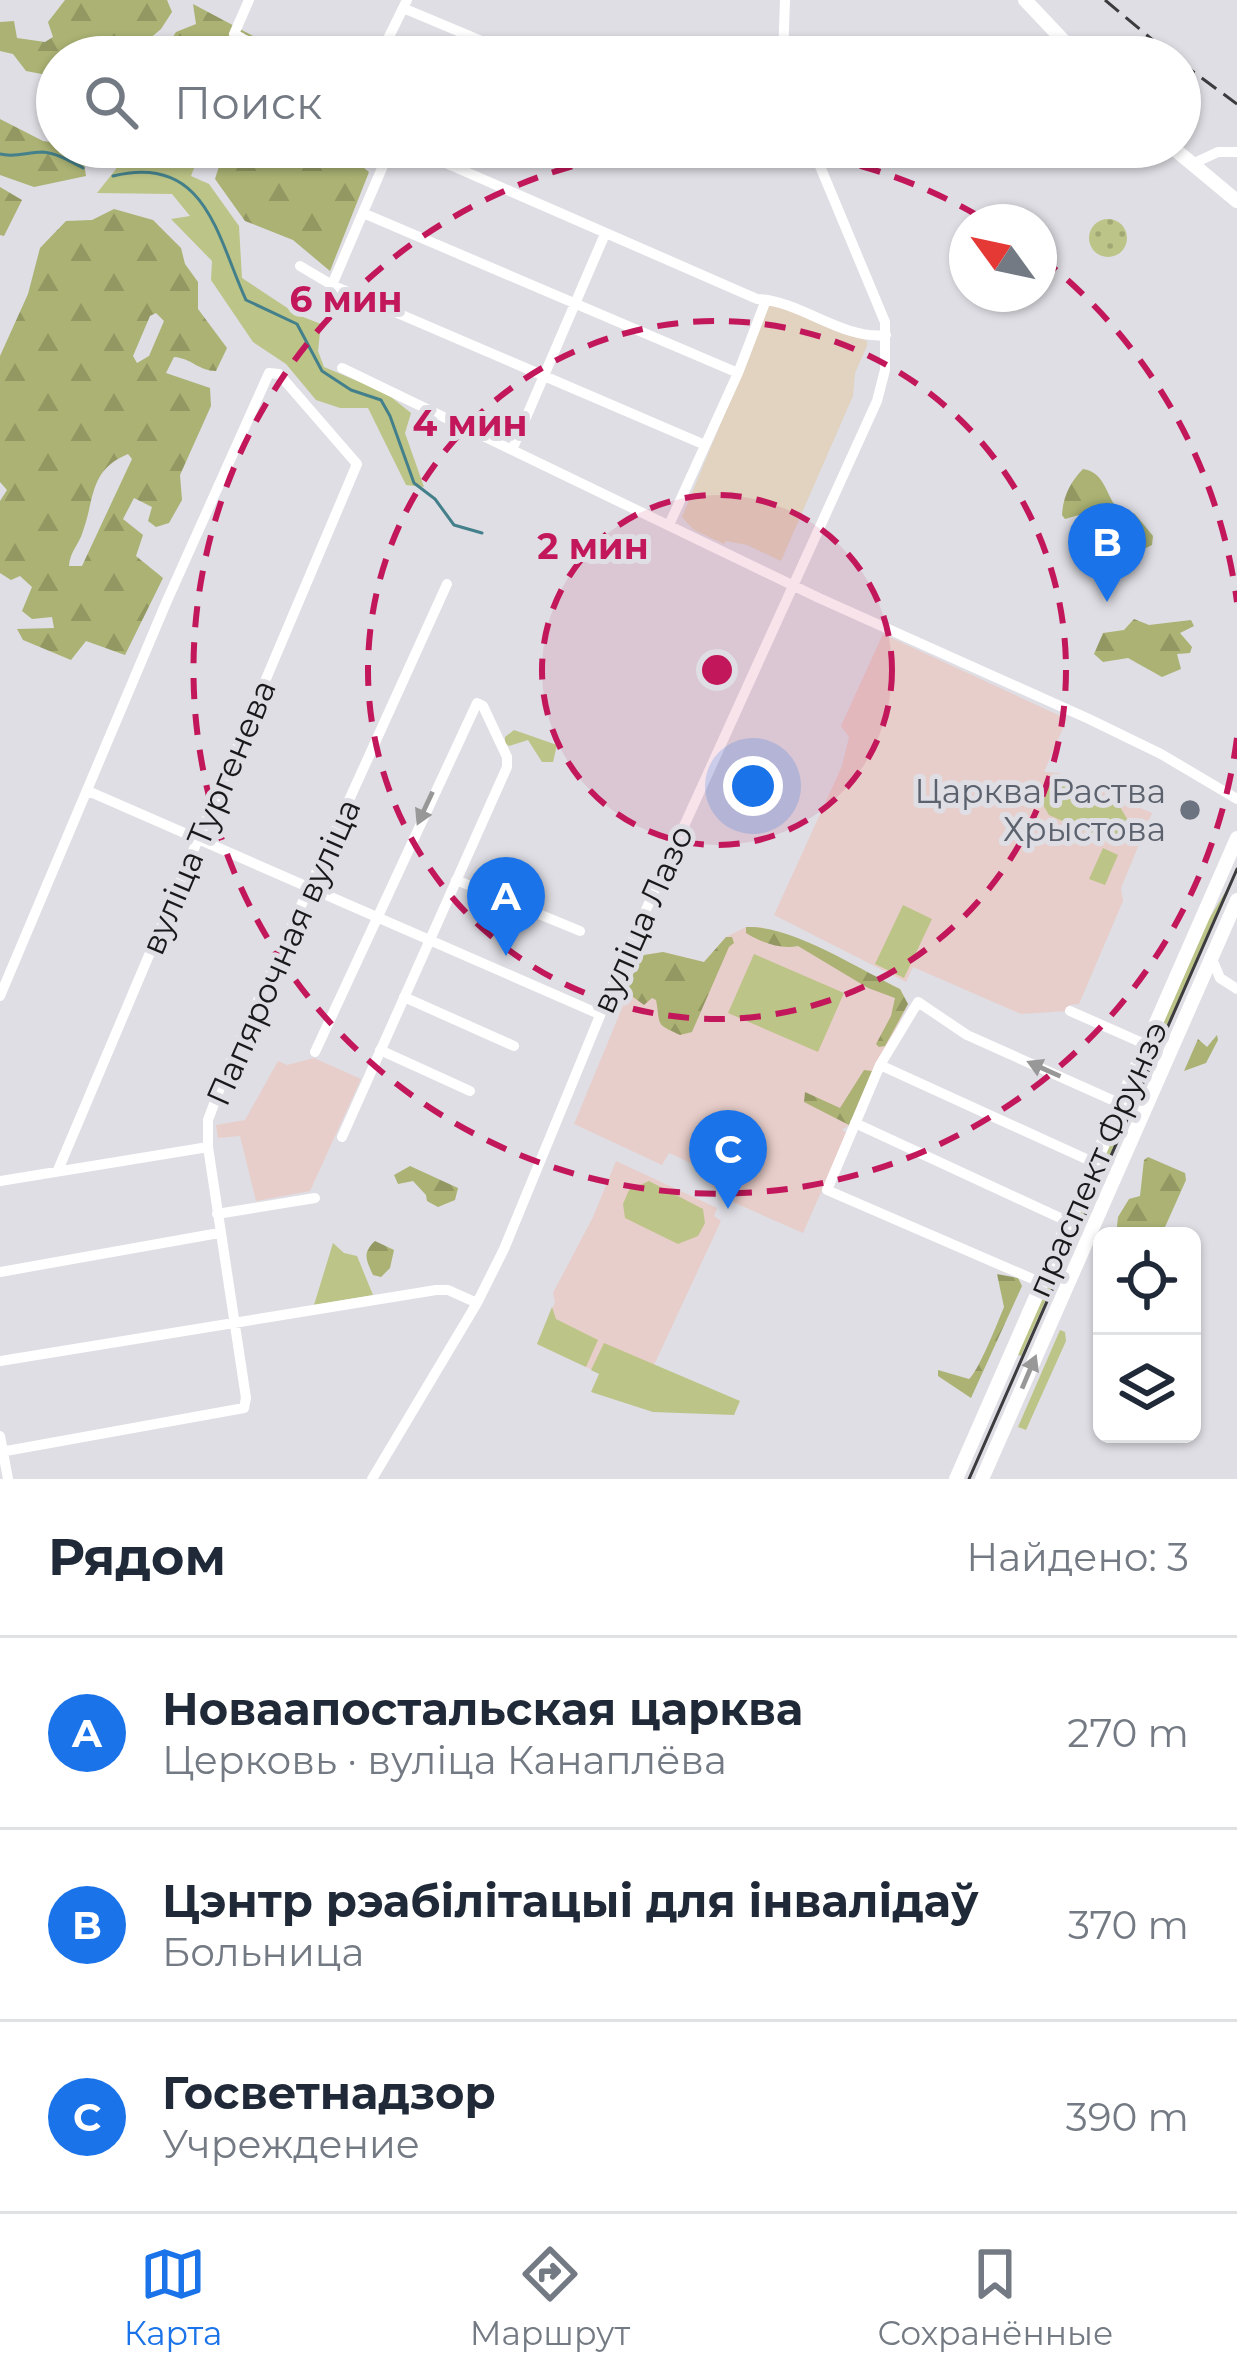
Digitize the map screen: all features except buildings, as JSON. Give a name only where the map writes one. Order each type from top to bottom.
[{"type":"main road","points":[[1025,0],[1059,36]]},
{"type":"main road","points":[[1197,168],[1237,201]]},
{"type":"main road","name":"праспект Фрунзэ","points":[[956,1479],[1237,838]]},
{"type":"main road","points":[[1229,856],[1230,871],[1237,877]]},
{"type":"main road","points":[[1211,897],[1220,890],[1230,891],[1235,904]]},
{"type":"main road","name":"праспект Фрунзэ","points":[[982,1479],[1235,904]]},
{"type":"street","points":[[238,36],[234,34],[249,0]]},
{"type":"street","points":[[784,36],[785,0]]},
{"type":"street","points":[[389,36],[405,4],[474,36]]},
{"type":"street","points":[[1201,160],[1218,152],[1237,152]]},
{"type":"street","points":[[332,285],[382,168]]},
{"type":"street","points":[[456,168],[757,299],[780,300],[865,335],[886,335]]},
{"type":"street","name":"вуліца Лазо","points":[[372,1479],[477,1304],[504,1249],[599,1014],[877,401],[885,370],[886,335],[879,304],[821,168]]},
{"type":"street","points":[[363,213],[738,373]]},
{"type":"street","points":[[512,450],[605,234]]},
{"type":"street","points":[[300,266],[332,285],[705,445]]},
{"type":"street","points":[[669,525],[766,299]]},
{"type":"street","points":[[342,368],[794,586],[1089,719],[1237,799]]},
{"type":"street","name":"вуліца Тургенева","points":[[58,1169],[357,464],[279,374],[269,373],[88,791]]},
{"type":"street","name":"Папярочная вуліца","points":[[1,1452],[244,1408],[208,1147],[213,1102],[447,584]]},
{"type":"street","points":[[315,1052],[477,703],[483,706],[507,757],[507,767],[342,1137]]},
{"type":"street","points":[[0,996],[88,791],[599,1014]]},
{"type":"street","points":[[456,880],[580,931]]},
{"type":"street","points":[[1212,959],[1216,972],[1233,987]]},
{"type":"street","points":[[1198,993],[1210,985],[1233,987]]},
{"type":"street","points":[[404,998],[514,1046]]},
{"type":"street","points":[[1042,1283],[827,1190],[880,1065],[918,1002],[967,1035],[1121,1104]]},
{"type":"street","points":[[1070,1011],[1147,1045]]},
{"type":"street","points":[[380,1051],[470,1091]]},
{"type":"street","points":[[880,1065],[1095,1163]]},
{"type":"street","points":[[855,1123],[1069,1222]]},
{"type":"street","points":[[0,1181],[208,1147]]},
{"type":"street","points":[[217,1214],[315,1198]]},
{"type":"street","points":[[0,1272],[219,1234]]},
{"type":"street","points":[[0,1361],[436,1290],[448,1290],[477,1304]]},
{"type":"street","points":[[0,1436],[8,1479]]},
{"type":"shaded area","points":[[781,303],[867,341],[867,346],[855,373],[853,396],[781,561],[747,545],[724,544],[694,530],[682,517],[770,304]]},
{"type":"shaded area","points":[[883,634],[1067,719],[1044,772],[1059,773],[1152,813],[1121,888],[1123,901],[1079,1004],[1069,1005],[1067,1011],[1021,1014],[913,967],[906,982],[774,915],[842,766],[849,737],[841,726]]},
{"type":"shaded area","points":[[746,927],[793,937],[900,989],[908,1004],[849,1125],[842,1130],[847,1133],[803,1233],[726,1199],[726,1193],[712,1187],[711,1172],[669,1153],[662,1165],[574,1124],[644,955],[663,952],[704,962],[726,937]]},
{"type":"shaded area","points":[[314,1058],[361,1079],[310,1191],[256,1201],[240,1136],[218,1138],[216,1125],[245,1120],[278,1061],[287,1065]]},
{"type":"shaded area","points":[[616,1161],[717,1208],[714,1216],[721,1221],[641,1393],[537,1344],[555,1302],[553,1293]]},
{"type":"green space","points":[[65,0],[167,0],[172,12],[153,36],[53,36],[48,22]]},
{"type":"green space","points":[[193,4],[253,36],[173,36],[196,24]]},
{"type":"green space","points":[[14,21],[17,38],[36,41],[36,73],[26,71],[13,54],[0,51],[0,22]]},
{"type":"green space","points":[[0,119],[36,137],[36,168],[85,168],[86,176],[34,187],[0,175]]},
{"type":"green space","points":[[194,168],[191,176],[209,184],[239,226],[242,278],[298,315],[321,324],[318,351],[324,367],[386,393],[411,413],[405,433],[424,487],[406,485],[368,408],[340,408],[316,400],[286,364],[253,342],[211,280],[212,261],[171,219],[190,216],[172,194],[97,193],[116,169]]},
{"type":"green space","points":[[218,168],[364,168],[369,172],[330,271],[293,240],[245,221],[215,179]]},
{"type":"green space","points":[[0,187],[22,200],[4,236],[0,235]]},
{"type":"green space","points":[[114,209],[153,220],[181,248],[198,282],[198,309],[227,348],[216,371],[174,357],[166,373],[210,388],[211,406],[180,475],[182,500],[169,523],[156,527],[148,521],[152,507],[134,498],[123,519],[143,535],[136,556],[163,578],[125,655],[86,641],[71,660],[23,640],[17,629],[54,628],[52,617],[32,619],[22,611],[32,587],[20,576],[11,580],[0,573],[0,501],[7,490],[0,482],[0,356],[28,294],[40,248],[66,221],[92,220]],"holes":[[[156,313],[164,321],[149,356],[137,363],[133,356],[150,316]],[[128,454],[132,459],[82,566],[69,566],[95,486],[106,468]]]},
{"type":"green space","points":[[1108,219],[1121,225],[1127,238],[1121,251],[1108,257],[1095,251],[1089,238],[1095,225]]},
{"type":"green space","points":[[1083,469],[1099,478],[1114,504],[1135,514],[1153,536],[1152,545],[1146,548],[1093,511],[1065,519],[1066,496]]},
{"type":"green space","points":[[1134,619],[1149,625],[1191,620],[1194,626],[1180,633],[1192,647],[1190,653],[1177,654],[1181,669],[1162,677],[1128,658],[1103,662],[1094,654],[1103,633],[1124,630]]},
{"type":"green space","points":[[514,730],[557,745],[553,762],[542,762],[528,740],[505,743]]},
{"type":"green space","points":[[1056,782],[1120,807],[1129,822],[1123,833],[1105,840],[1049,815],[1042,803],[1049,786]]},
{"type":"green space","points":[[1103,848],[1118,855],[1105,885],[1089,879]]},
{"type":"green space","points":[[1226,891],[1135,1098],[1131,1096],[1209,919]]},
{"type":"green space","points":[[903,905],[932,919],[904,978],[875,964]]},
{"type":"green space","points":[[746,927],[804,940],[900,989],[908,1004],[885,1046],[876,1044],[895,998],[868,988],[798,946],[758,939],[746,933]]},
{"type":"green space","points":[[726,937],[734,943],[692,1032],[680,1035],[666,1028],[660,1023],[656,1000],[644,1005],[629,994],[627,985],[644,955],[663,952],[704,962]]},
{"type":"green space","points":[[754,954],[844,993],[818,1052],[728,1013]]},
{"type":"green space","points":[[1217,1035],[1206,1063],[1184,1071],[1198,1039],[1207,1047]]},
{"type":"green space","points":[[864,1070],[872,1071],[849,1125],[804,1102],[805,1092],[840,1108]]},
{"type":"green space","points":[[1113,1138],[1117,1139],[1021,1356],[1017,1354]]},
{"type":"green space","points":[[1148,1157],[1185,1173],[1186,1180],[1165,1227],[1117,1227],[1129,1199],[1140,1196]]},
{"type":"green space","points":[[410,1166],[458,1188],[455,1200],[438,1207],[427,1201],[413,1181],[398,1184],[394,1175]]},
{"type":"green space","points":[[649,1181],[703,1209],[705,1223],[698,1236],[678,1244],[625,1218],[623,1204],[629,1190]]},
{"type":"green space","points":[[375,1241],[394,1250],[390,1268],[381,1277],[373,1275],[367,1261]]},
{"type":"green space","points":[[333,1243],[357,1256],[373,1295],[314,1305]]},
{"type":"green space","points":[[997,1274],[1018,1278],[1022,1286],[971,1398],[938,1376],[938,1370],[969,1379],[973,1375],[1004,1307]]},
{"type":"green space","points":[[552,1307],[556,1319],[598,1340],[586,1367],[537,1344]]},
{"type":"green space","points":[[1060,1330],[1066,1341],[1026,1430],[1018,1427]]},
{"type":"green space","points":[[604,1343],[740,1401],[734,1415],[653,1412],[591,1392],[599,1374],[591,1370]]},
{"type":"waterway","points":[[0,154],[36,152]]},
{"type":"waterway","points":[[113,176],[144,172],[169,177],[188,189],[216,227],[246,300],[297,324],[322,371],[351,390],[381,400],[414,483],[435,499],[454,525],[482,533]]},
{"type":"tram line","points":[[969,1479],[1237,869]]},
{"type":"railway","points":[[1105,0],[1148,36]]},
{"type":"railway","points":[[1201,77],[1237,104]]},
{"type":"place","name":"Цэнтр рэабілітацыі для інвалідаў","points":[[1107,602]]},
{"type":"place","name":"Царква Раства Хрыстова","points":[[1190,810]]},
{"type":"place","name":"Новаапостальская царква","points":[[506,956]]},
{"type":"place","name":"Госветнадзор","points":[[728,1209]]}]
